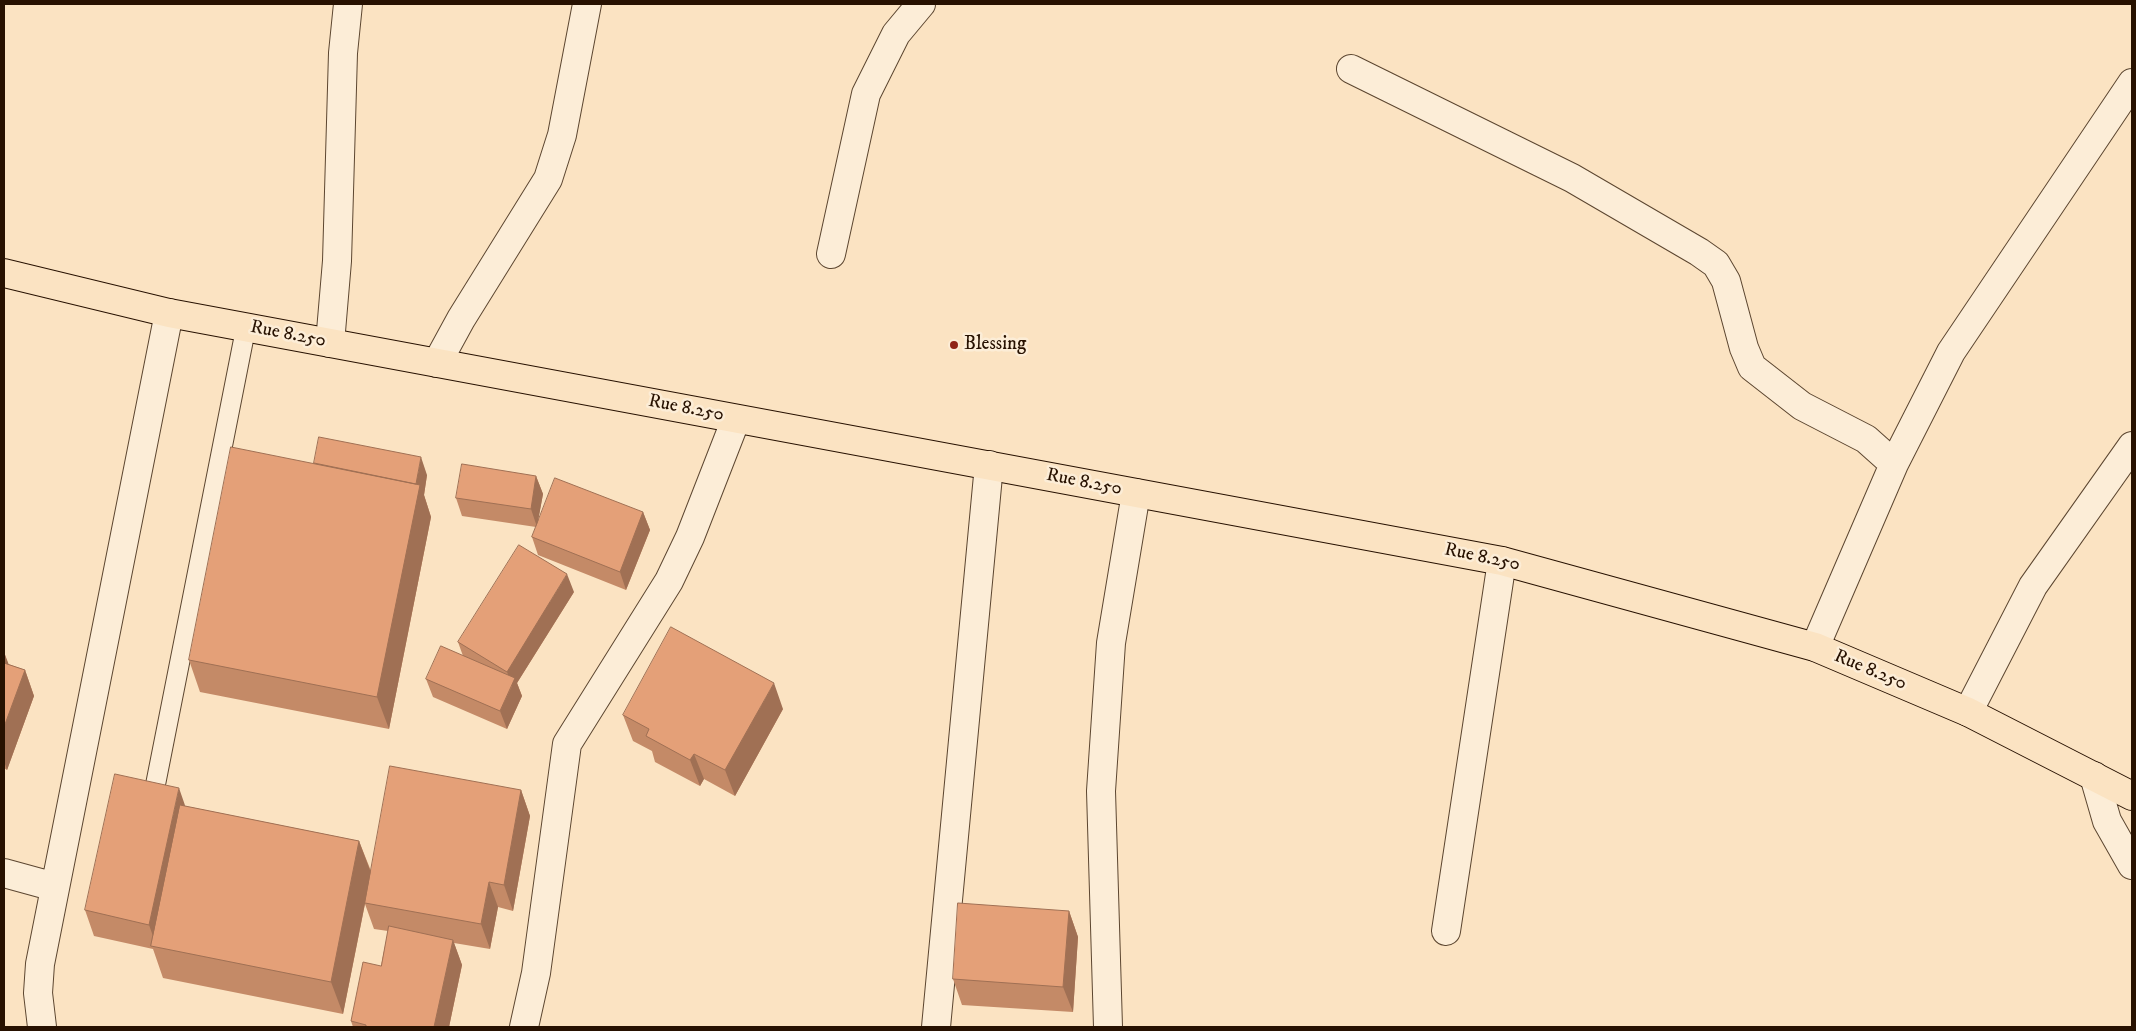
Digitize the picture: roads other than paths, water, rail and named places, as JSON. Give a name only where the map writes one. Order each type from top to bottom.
[{"type":"highway","name":"Rue 8.250","points":[[4,273],[169,313],[246,328],[1502,561],[1815,647],[1968,712],[2132,796]]},
{"type":"street","points":[[330,343],[337,262],[343,53],[348,4]]},
{"type":"street","points":[[438,363],[460,319],[548,179],[562,135],[587,4]]},
{"type":"street","points":[[831,254],[866,94],[896,34],[921,4]]},
{"type":"street","points":[[1351,69],[1572,178],[1699,252],[1716,264],[1726,281],[1744,348],[1752,368],[1802,406],[1866,439],[1894,464]]},
{"type":"street","points":[[1815,647],[1894,464],[1951,352],[2132,83]]},
{"type":"street","points":[[42,1027],[38,993],[40,964],[169,313]]},
{"type":"street","points":[[524,1027],[536,973],[567,744],[669,581],[690,537],[736,419]]},
{"type":"street","points":[[1968,712],[2034,586],[2132,446]]},
{"type":"street","points":[[936,1027],[989,465]]},
{"type":"street","points":[[1108,1027],[1101,791],[1111,643],[1136,493]]},
{"type":"street","points":[[1446,930],[1502,561]]},
{"type":"street","points":[[2094,776],[2108,821],[2132,865]]},
{"type":"street","points":[[4,873],[55,887]]},
{"type":"lane","points":[[156,782],[246,328]]},
{"type":"place","name":"Blessing","points":[[954,345]]}]
